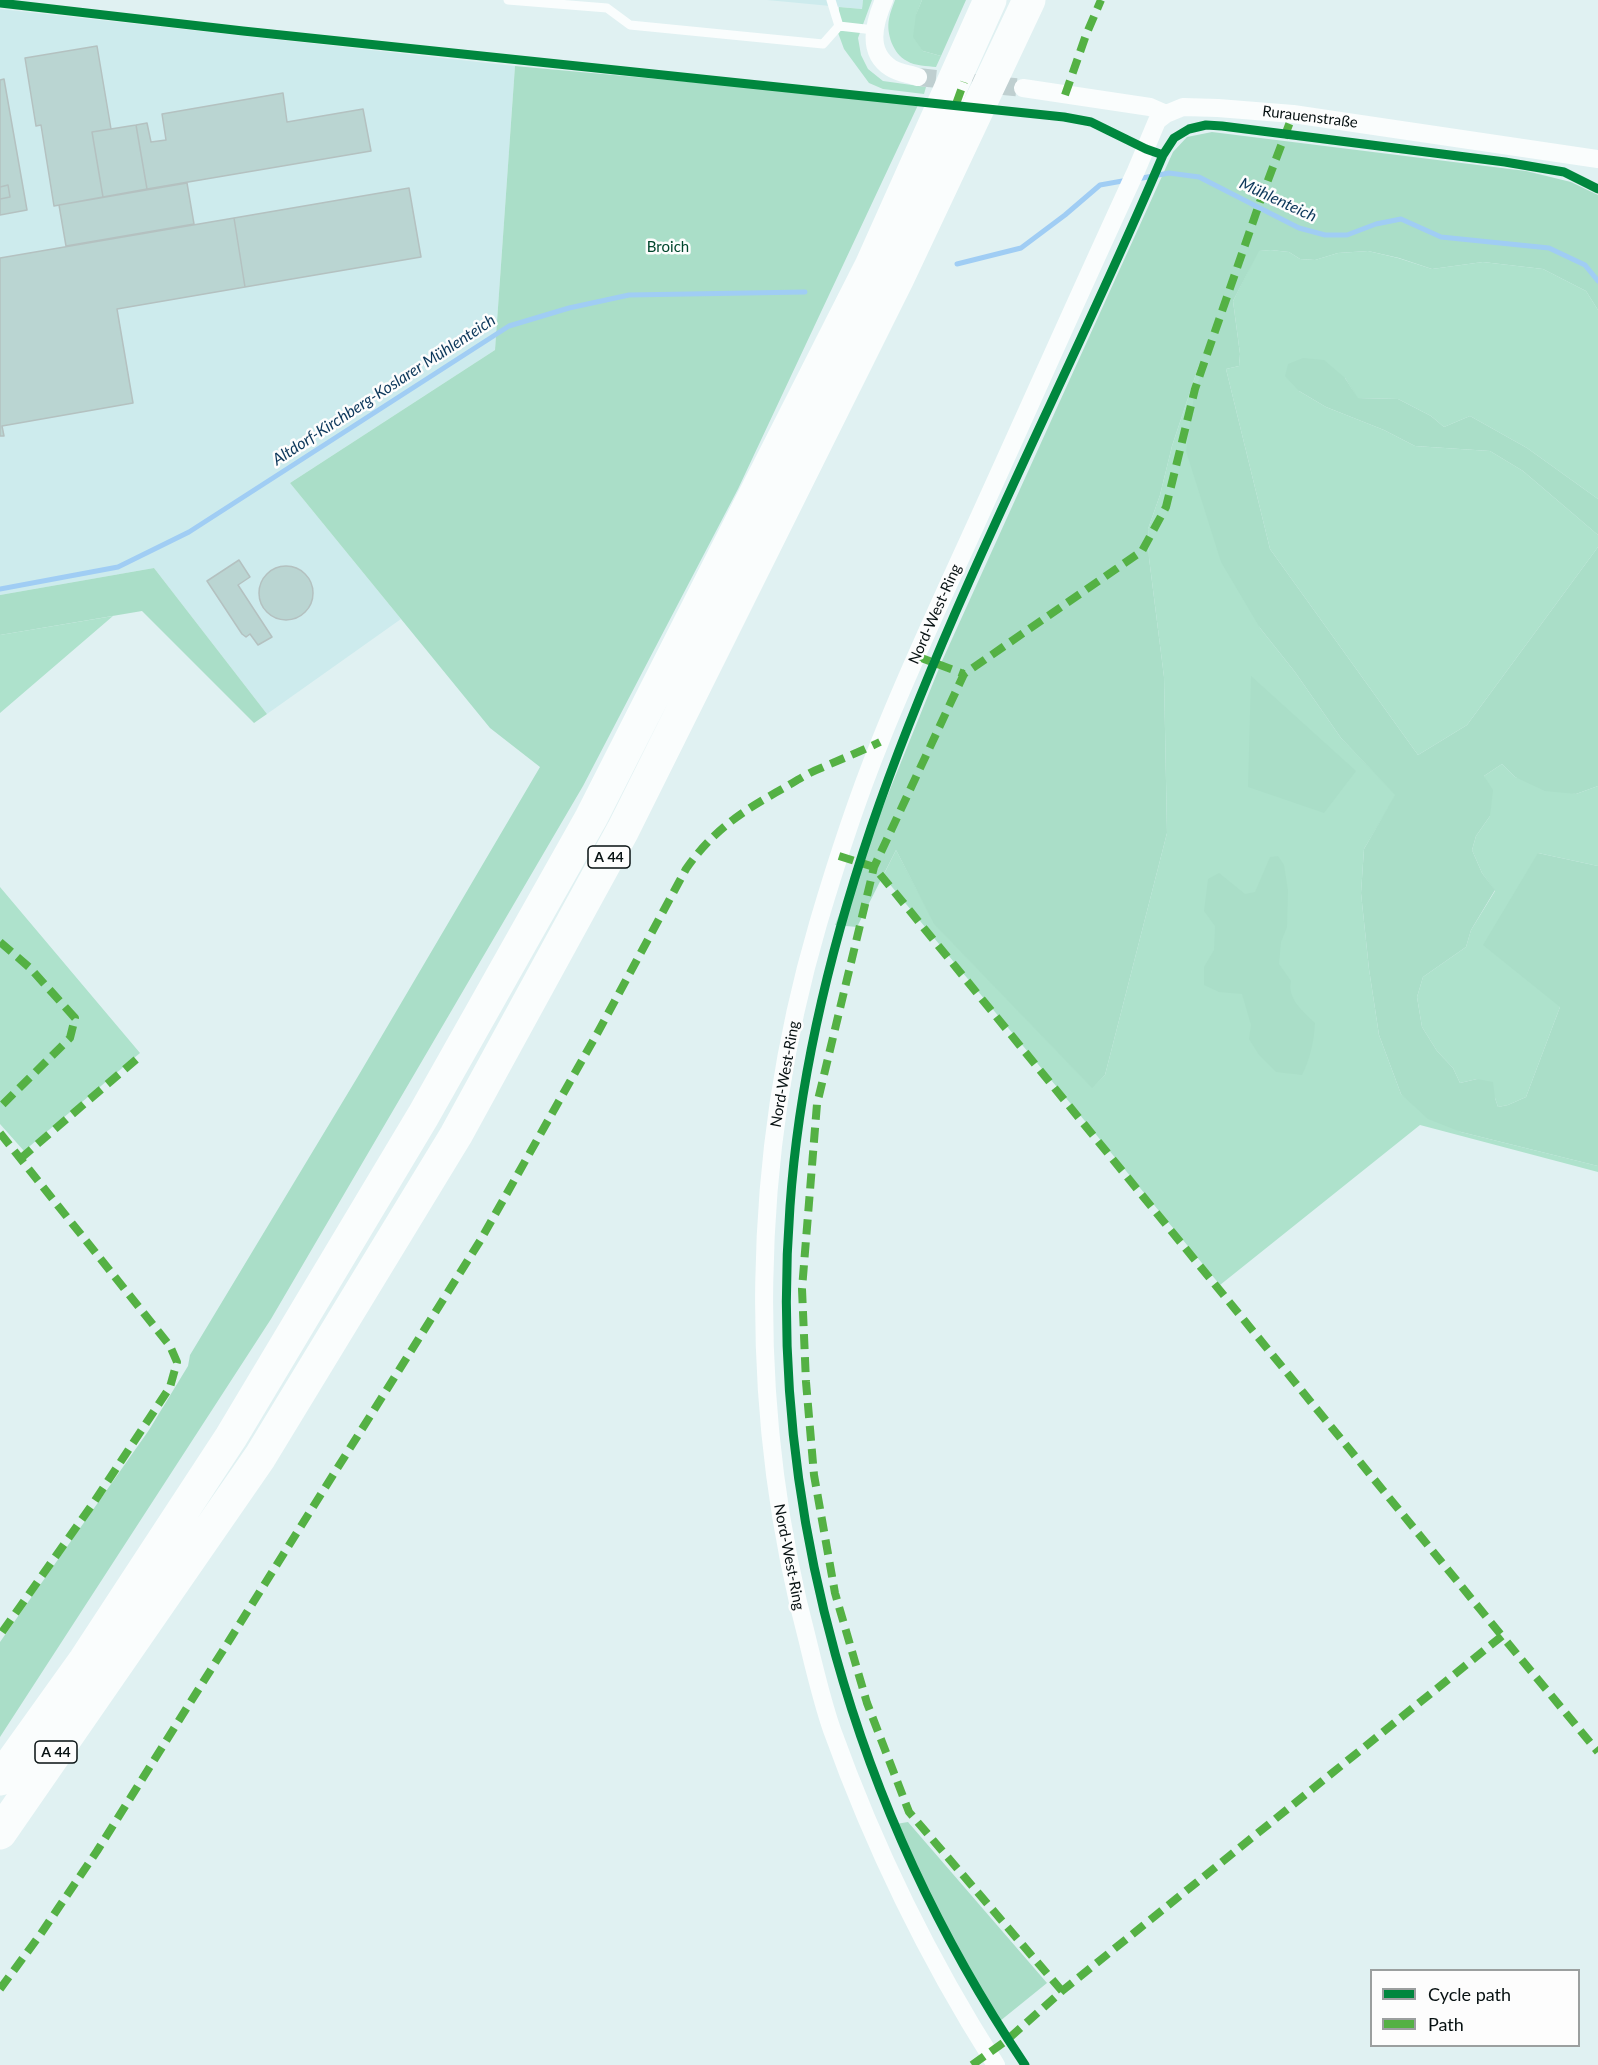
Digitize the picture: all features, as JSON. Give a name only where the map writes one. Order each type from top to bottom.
[{"type":"highway","name":"A 44","points":[[0,1779],[85,1660],[231,1437],[423,1116],[591,818],[871,266],[990,0]]},
{"type":"highway","name":"A 44","points":[[0,1833],[260,1457],[456,1135],[629,820],[898,278],[1029,0]]},
{"type":"street","points":[[884,0],[874,30],[874,42],[878,56],[891,69],[918,77]]},
{"type":"street","points":[[1023,88],[1150,107],[1166,114]]},
{"type":"street","name":"Rurauenstraße","points":[[1166,114],[1183,107],[1293,114],[1598,159]]},
{"type":"street","name":"Nord-West-Ring","points":[[996,2065],[927,1946],[875,1838],[831,1727],[809,1647],[785,1544],[770,1430],[764,1309],[768,1196],[784,1073],[796,1012],[817,929],[862,788],[916,656],[1157,121],[1166,114]]},
{"type":"lane","points":[[508,0],[607,8],[630,25],[823,44],[839,27]]},
{"type":"lane","points":[[831,0],[839,27]]},
{"type":"lane","points":[[839,27],[874,30]]},
{"type":"shaded area","points":[[767,0],[863,0],[862,9]]},
{"type":"shaded area","points":[[0,9],[515,66],[495,350],[290,483],[401,619],[267,714],[154,568],[0,595]]},
{"type":"green space","points":[[863,0],[872,0],[858,38],[861,55],[868,69],[883,81],[926,87],[924,94],[883,89],[869,83],[844,49],[837,30],[839,7],[862,9]]},
{"type":"green space","points":[[895,0],[922,0],[916,15],[923,51],[941,56],[936,67],[910,63],[902,58],[894,48],[888,25]]},
{"type":"green space","points":[[922,0],[966,0],[941,56],[923,51],[913,37],[916,14]]},
{"type":"green space","name":"Broich","points":[[515,66],[919,103],[738,489],[583,786],[271,1319],[0,1737],[0,1642],[149,1430],[188,1366],[190,1355],[357,1078],[540,767],[490,728],[290,483],[495,350]]},
{"type":"green space","points":[[1212,132],[1526,171],[1571,182],[1598,195],[1598,310],[1586,291],[1543,269],[1483,262],[1432,269],[1368,251],[1338,253],[1315,260],[1300,259],[1289,252],[1259,251],[1233,301],[1240,354],[1239,366],[1226,369],[1270,549],[1418,755],[1467,725],[1598,547],[1598,786],[1576,794],[1545,791],[1515,777],[1502,764],[1484,776],[1493,790],[1490,816],[1476,836],[1472,850],[1482,873],[1495,890],[1471,930],[1466,947],[1423,977],[1417,997],[1422,1027],[1437,1051],[1453,1068],[1460,1083],[1477,1079],[1493,1082],[1498,1107],[1526,1097],[1560,1007],[1483,945],[1538,853],[1598,866],[1598,1166],[1461,1132],[1428,1119],[1401,1094],[1379,1035],[1361,893],[1364,849],[1395,795],[1341,738],[1295,672],[1260,628],[1221,562],[1186,451],[1195,389],[1206,364],[1199,365],[1148,529],[1149,558],[1164,677],[1167,833],[1105,1075],[1092,1088],[934,924],[896,850],[857,927],[835,925],[942,661],[1173,152],[1187,137]]},
{"type":"green space","points":[[1258,251],[1289,252],[1300,259],[1315,260],[1338,253],[1368,251],[1432,269],[1483,262],[1543,269],[1586,291],[1598,310],[1598,499],[1527,448],[1470,416],[1444,427],[1431,416],[1398,399],[1357,398],[1345,378],[1299,391],[1326,407],[1384,430],[1415,446],[1490,451],[1523,471],[1598,535],[1598,547],[1467,725],[1418,755],[1270,549],[1226,369],[1239,366],[1240,354],[1233,301]]},
{"type":"green space","points":[[1303,358],[1324,360],[1345,378],[1358,398],[1398,399],[1431,416],[1444,427],[1470,416],[1527,448],[1598,499],[1598,535],[1523,471],[1490,451],[1415,446],[1384,430],[1326,407],[1299,391],[1285,376],[1288,364]]},
{"type":"green space","points":[[1207,364],[1260,628],[1295,672],[1341,738],[1396,795],[1364,849],[1361,893],[1379,1035],[1401,1094],[1461,1132],[1598,1166],[1598,1172],[1420,1125],[1220,1285],[883,876],[896,850],[935,924],[1092,1087],[1105,1075],[1167,833],[1164,677],[1149,558],[1148,529],[1199,365]]},
{"type":"green space","points":[[154,568],[267,714],[254,723],[142,611],[0,635],[0,595]]},
{"type":"green space","points":[[113,616],[0,713],[0,635]]},
{"type":"green space","points":[[1251,676],[1356,771],[1324,813],[1248,787]]},
{"type":"green space","points":[[1502,764],[1515,777],[1576,794],[1598,786],[1598,866],[1538,853],[1560,1007],[1526,1097],[1498,1107],[1495,1098],[1477,1079],[1460,1083],[1453,1068],[1437,1051],[1422,1027],[1417,997],[1423,977],[1466,947],[1471,930],[1495,891],[1482,873],[1472,850],[1476,836],[1490,816],[1484,776]]},
{"type":"green space","points":[[1278,856],[1284,865],[1288,891],[1287,927],[1281,942],[1279,964],[1291,981],[1291,993],[1294,999],[1315,1023],[1311,1050],[1302,1075],[1276,1072],[1259,1055],[1249,1039],[1251,1025],[1242,994],[1219,992],[1204,985],[1204,967],[1214,950],[1215,926],[1204,911],[1208,879],[1219,873],[1245,894],[1255,892],[1270,857]]},
{"type":"green space","points":[[0,887],[140,1053],[24,1151],[0,1124]]},
{"type":"green space","points":[[908,1822],[1047,1983],[1000,2021],[936,1911],[896,1824]]},
{"type":"building","points":[[97,46],[111,129],[92,132],[103,197],[54,206],[41,125],[36,126],[25,58]]},
{"type":"building","points":[[4,79],[27,210],[0,215],[0,199],[10,197],[8,185],[0,187],[0,80]]},
{"type":"building","points":[[283,93],[287,122],[363,109],[371,151],[147,189],[136,125],[147,123],[151,142],[166,140],[162,114]]},
{"type":"building","points":[[136,125],[147,189],[103,197],[92,132]]},
{"type":"building","points":[[187,183],[194,224],[66,246],[59,205]]},
{"type":"building","points":[[8,185],[10,197],[0,199],[0,187]]},
{"type":"building","points":[[409,188],[421,257],[245,287],[234,218]]},
{"type":"building","points":[[234,218],[245,287],[117,309],[133,403],[2,426],[4,436],[0,436],[0,258]]},
{"type":"building","points":[[239,560],[250,577],[238,585],[272,637],[258,645],[250,634],[246,637],[242,634],[207,581]]},
{"type":"building","points":[[286,566],[296,568],[305,574],[311,583],[313,593],[311,603],[305,612],[296,618],[286,620],[276,618],[267,612],[261,603],[259,593],[261,583],[267,574],[276,568]]},
{"type":"waterway","name":"Mühlenteich","points":[[1137,179],[1169,173],[1199,177],[1299,228],[1325,235],[1347,235],[1376,224],[1401,219],[1441,237],[1549,248],[1585,265],[1598,281]]},
{"type":"waterway","name":"Mühlenteich","points":[[957,264],[1021,248],[1100,185],[1128,180]]},
{"type":"waterway","name":"Altdorf-Kirchberg-Koslarer Mühlenteich","points":[[0,589],[118,567],[189,532],[509,326],[569,308],[629,295],[805,292]]},
{"type":"tunnel","points":[[918,77],[1023,88]]},
{"type":"marked path","points":[[1065,95],[1101,0]]},
{"type":"marked path","points":[[956,104],[964,82]]},
{"type":"marked path","points":[[1062,1991],[909,1812],[867,1703],[835,1593],[814,1475],[806,1382],[802,1289],[817,1104],[874,867],[964,674],[1142,551],[1166,507],[1195,389],[1293,114]]},
{"type":"marked path","points":[[916,656],[964,674]]},
{"type":"marked path","points":[[0,1989],[97,1851],[480,1241],[598,1032],[686,869],[718,832],[756,804],[811,772],[880,742]]},
{"type":"marked path","points":[[839,856],[874,867],[1502,1636]]},
{"type":"marked path","points":[[0,942],[30,968],[75,1018],[70,1038],[0,1107]]},
{"type":"marked path","points":[[20,1159],[139,1057]]},
{"type":"marked path","points":[[0,1133],[170,1346],[177,1362],[170,1387],[94,1502],[0,1635]]},
{"type":"marked path","points":[[972,2065],[1007,2040],[1062,1991],[1502,1636],[1598,1752]]},
{"type":"cycle path","points":[[0,3],[243,31],[1064,117],[1091,122],[1163,155]]},
{"type":"cycle path","points":[[1025,2065],[965,1968],[914,1868],[870,1763],[836,1655],[810,1545],[793,1433],[787,1320],[790,1206],[794,1158],[818,1014],[856,874],[902,742],[973,572],[1163,155],[1174,138],[1189,129],[1206,125],[1222,126],[1505,162],[1564,172],[1598,189]]}]
